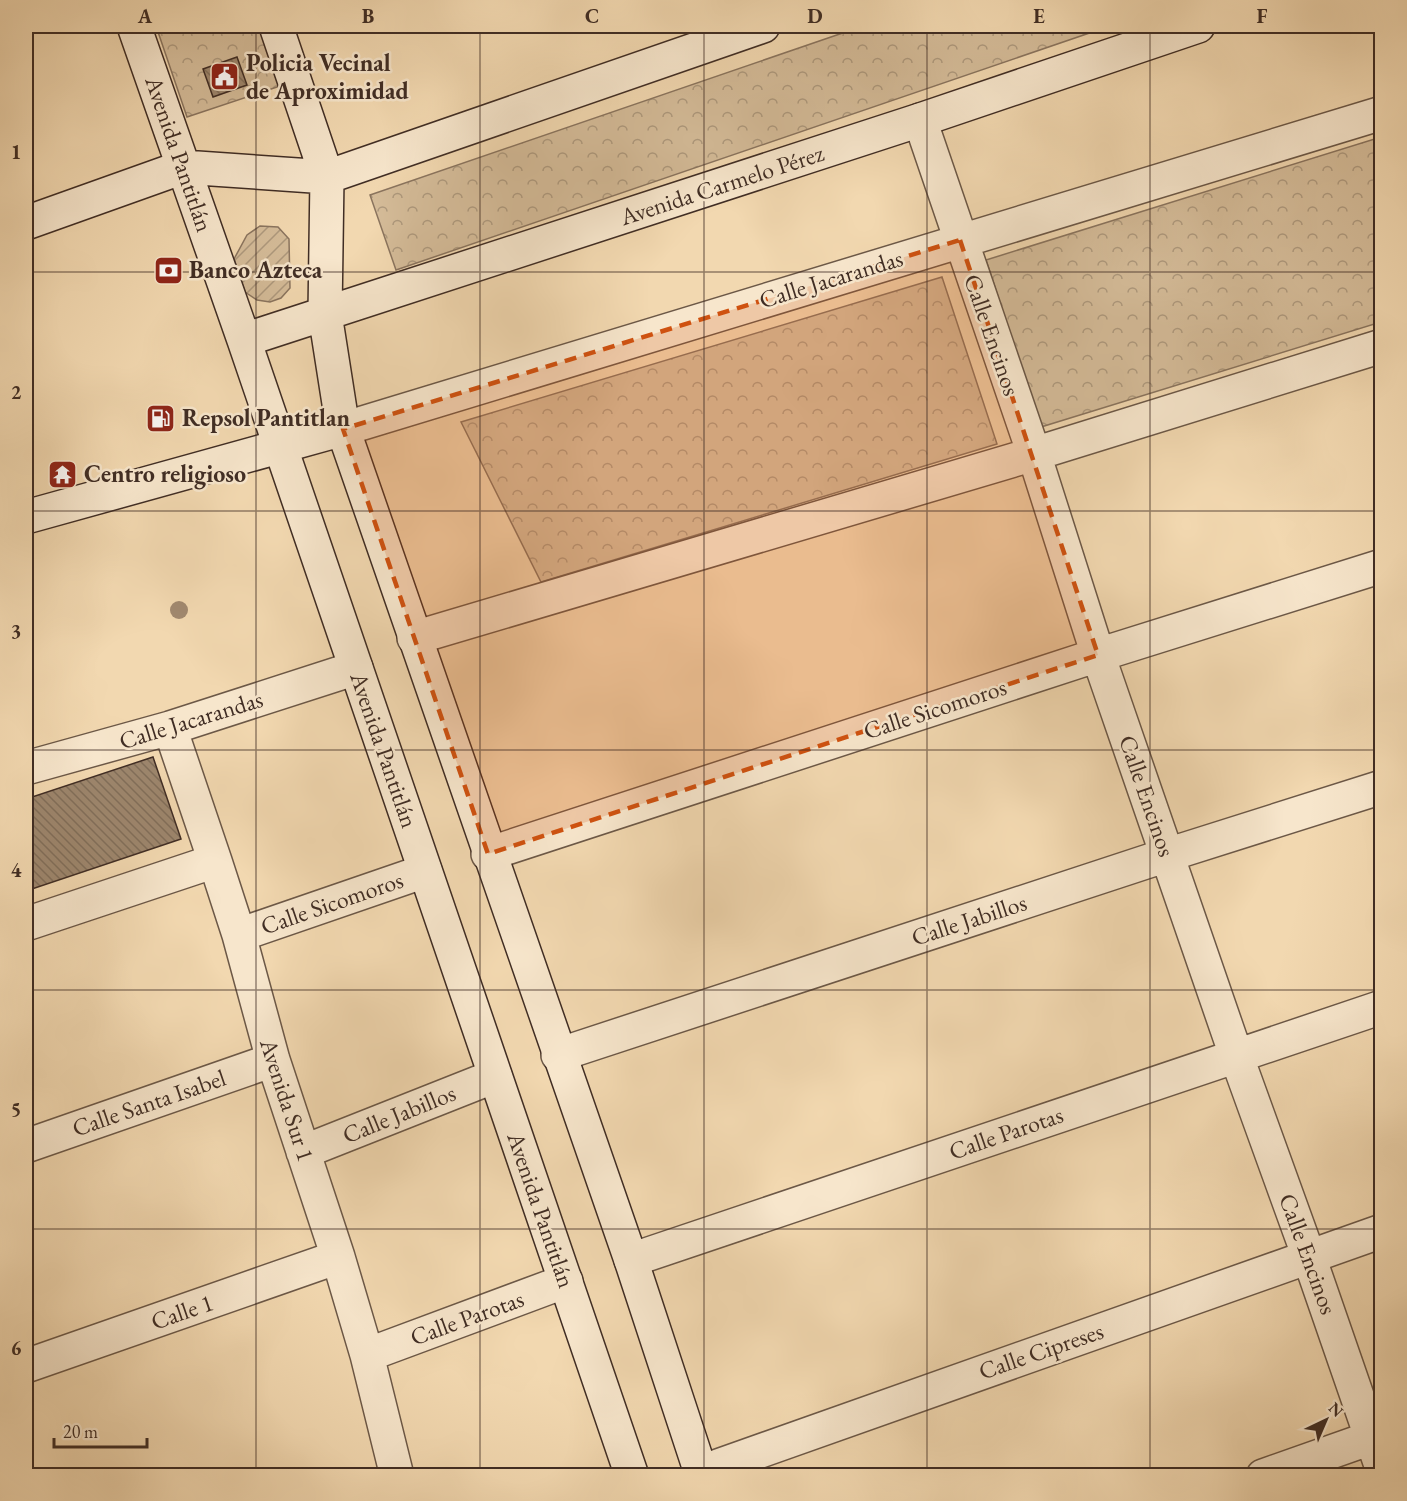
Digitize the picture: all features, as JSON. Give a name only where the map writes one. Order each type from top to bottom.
[{"type":"street","name":"Avenida Pantitlán","points":[[134,26],[244,340],[632,1476]]},
{"type":"street","points":[[276,26],[327,177],[325,314],[343,429],[488,854],[631,1260],[701,1474]]},
{"type":"street","points":[[26,222],[183,167],[327,177],[763,26]]},
{"type":"street","name":"Avenida Carmelo Pérez","points":[[244,340],[920,120],[1198,26]]},
{"type":"street","name":"Calle Jacarandas","points":[[26,517],[343,429],[1382,112]]},
{"type":"street","name":"Calle Encinos","points":[[920,120],[1034,454],[1098,655],[1236,1055],[1376,1436],[1382,1468]]},
{"type":"street","points":[[414,638],[1034,454],[1382,346]]},
{"type":"street","name":"Calle Sicomoros","points":[[488,854],[1098,655],[1382,566]]},
{"type":"street","name":"Calle Jacarandas","points":[[26,768],[170,728],[356,668]]},
{"type":"street","name":"Avenida Sur 1","points":[[170,728],[239,935],[273,1060],[338,1257],[367,1354],[397,1476]]},
{"type":"street","name":"Calle Jabillos","points":[[558,1055],[1167,855],[1382,788]]},
{"type":"street","points":[[26,924],[215,861]]},
{"type":"street","name":"Calle Sicomoros","points":[[239,935],[425,871]]},
{"type":"street","name":"Calle Parotas","points":[[631,1260],[1382,1007]]},
{"type":"street","name":"Calle Santa Isabel","points":[[26,1146],[273,1060]]},
{"type":"street","name":"Calle Jabillos","points":[[303,1152],[495,1076]]},
{"type":"street","name":"Calle Cipreses","points":[[701,1474],[1382,1231]]},
{"type":"street","name":"Calle 1","points":[[26,1366],[338,1257]]},
{"type":"street","name":"Calle Parotas","points":[[367,1354],[566,1281]]},
{"type":"street","points":[[1263,1476],[1376,1436]]},
{"type":"highlighted area","points":[[960,240],[1098,655],[488,854],[343,429]]},
{"type":"green space","points":[[156,26],[259,26],[280,86],[187,117]]},
{"type":"green space","points":[[863,26],[1110,26],[396,270],[370,195]]},
{"type":"green space","points":[[1381,137],[1381,322],[1041,427],[986,260]]},
{"type":"green space","points":[[260,226],[278,227],[289,239],[290,288],[281,298],[270,302],[257,300],[245,292],[234,259],[247,235]]},
{"type":"green space","points":[[942,277],[997,444],[541,582],[461,422]]},
{"type":"building","name":"Policia Vecinal de Aproximidad","points":[[237,57],[247,85],[213,97],[203,69]]},
{"type":"building","points":[[153,757],[181,839],[26,891],[26,799]]},
{"type":"place","name":"Policia Vecinal de Aproximidad","points":[[225,77]]},
{"type":"place","name":"Banco Azteca","points":[[168,270]]},
{"type":"place","name":"Repsol Pantitlan","points":[[161,418]]},
{"type":"place","name":"Centro religioso","points":[[63,474]]}]
